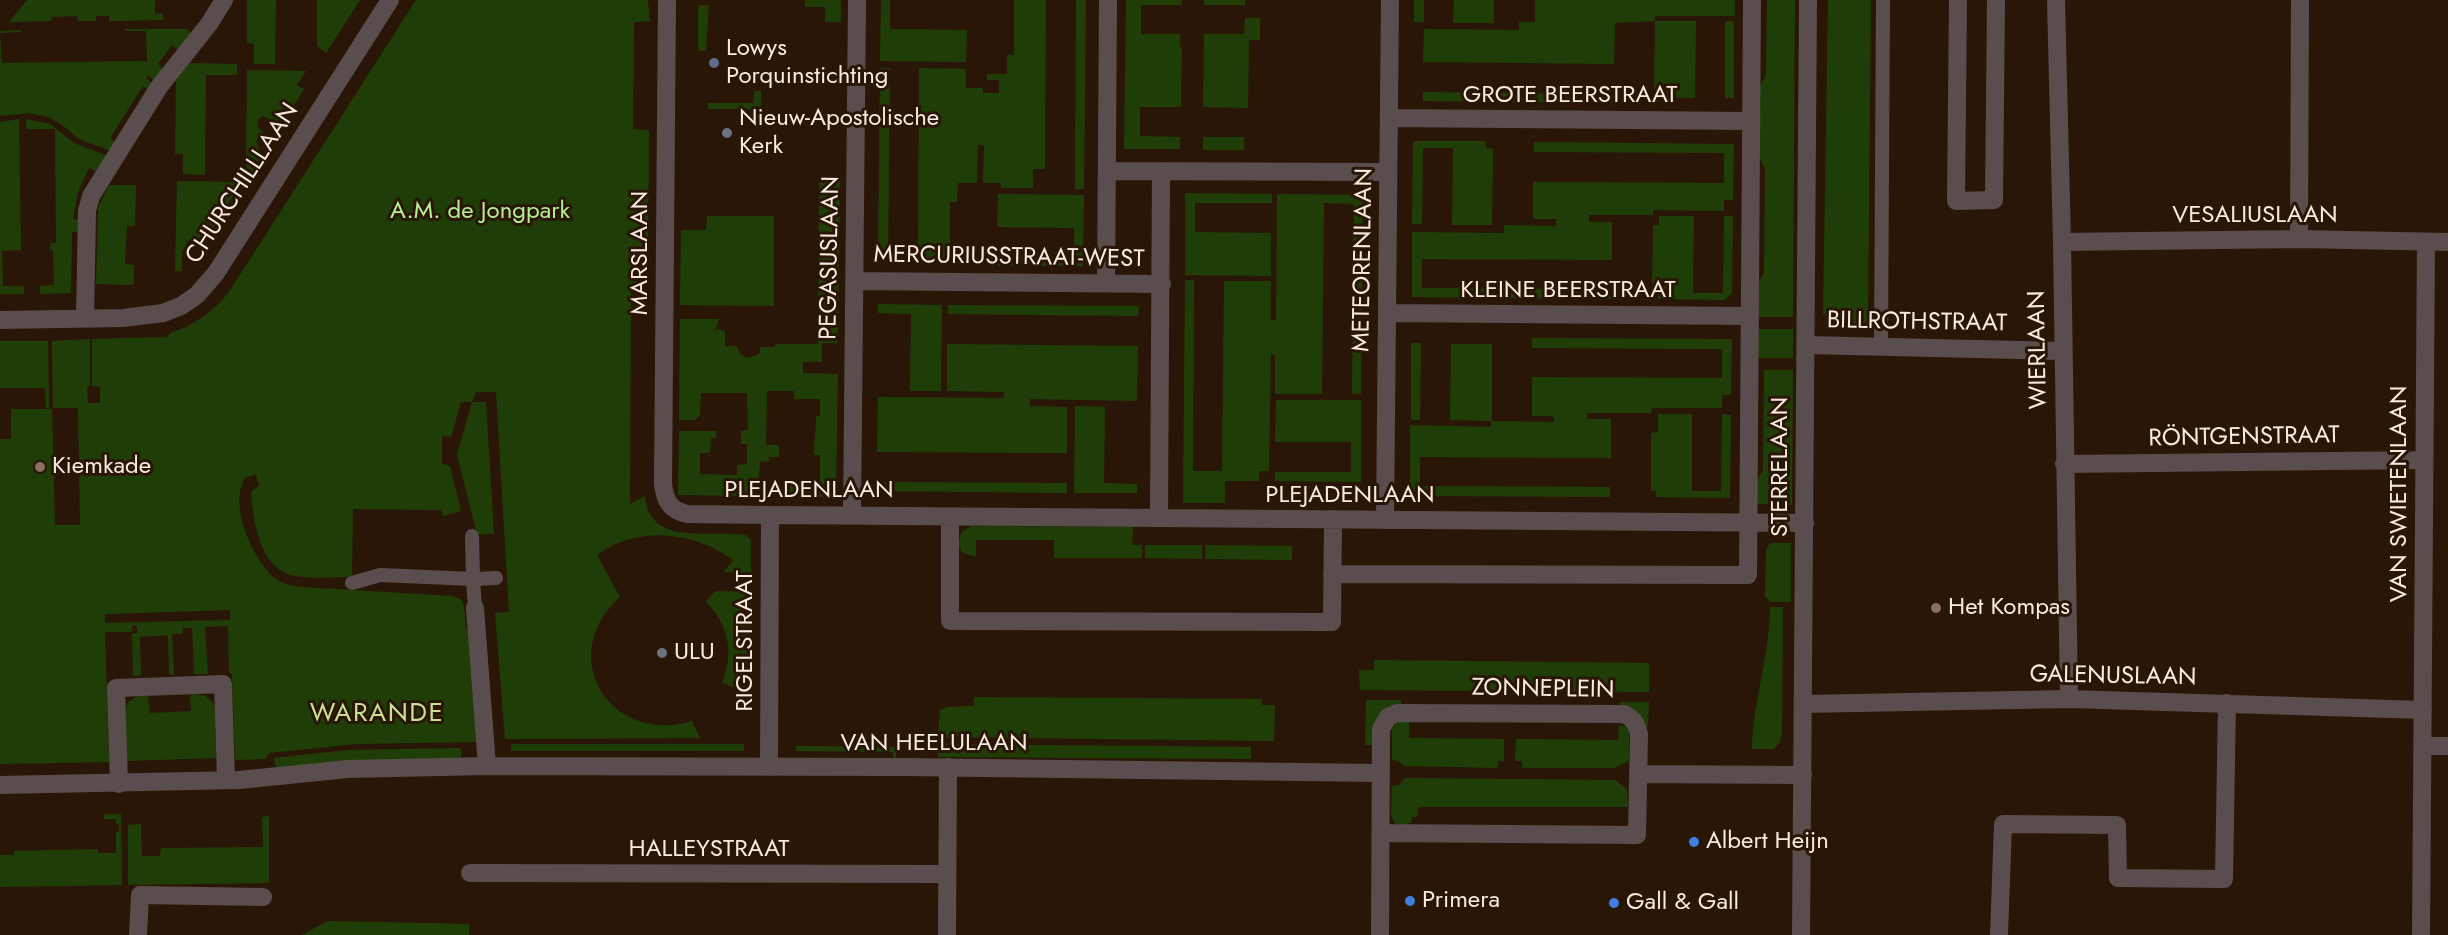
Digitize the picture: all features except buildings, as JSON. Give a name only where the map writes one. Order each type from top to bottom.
[{"type":"street","points":[[85,318],[87,211],[90,196],[159,87],[209,24],[224,0]]},
{"type":"street","name":"CHURCHILLLAAN","points":[[0,320],[123,318],[163,314],[197,295],[216,273],[390,0]]},
{"type":"street","name":"MARSLAAN","points":[[667,0],[663,484],[669,505]]},
{"type":"street","name":"PEGASUSLAAN","points":[[852,516],[857,0]]},
{"type":"street","points":[[1106,283],[1108,0]]},
{"type":"street","name":"METEORENLAAN","points":[[1385,520],[1390,0]]},
{"type":"street","name":"STERRELAAN","points":[[1749,523],[1752,0]]},
{"type":"street","name":"STERRELAAN","points":[[1801,935],[1808,0]]},
{"type":"street","points":[[1881,345],[1883,0]]},
{"type":"street","points":[[1958,0],[1956,201],[1994,200],[1996,0]]},
{"type":"street","name":"WIERLAAN","points":[[2056,0],[2062,242],[2068,699]]},
{"type":"street","points":[[2299,238],[2300,0]]},
{"type":"street","name":"GROTE BEERSTRAAT","points":[[1389,118],[1751,121]]},
{"type":"street","points":[[1107,171],[1388,172]]},
{"type":"street","points":[[1159,518],[1161,171]]},
{"type":"street","name":"VESALIUSLAAN","points":[[2062,242],[2299,238],[2448,242]]},
{"type":"street","name":"VAN SWIETENLAAN","points":[[2421,935],[2426,242]]},
{"type":"street","name":"MERCURIUSSTRAAT-WEST","points":[[855,281],[1162,284]]},
{"type":"street","name":"KLEINE BEERSTRAAT","points":[[1387,314],[1749,316]]},
{"type":"street","name":"BILLROTHSTRAAT","points":[[1806,345],[2062,351]]},
{"type":"street","name":"RÖNTGENSTRAAT","points":[[2064,464],[2424,460]]},
{"type":"street","name":"PLEJADENLAAN","points":[[669,505],[678,512],[687,514],[1805,523]]},
{"type":"street","name":"RIGELSTRAAT","points":[[769,767],[770,515]]},
{"type":"street","points":[[950,517],[950,621],[1332,622],[1333,519]]},
{"type":"street","points":[[1332,574],[1748,575],[1749,523]]},
{"type":"street","points":[[472,536],[473,579],[487,766]]},
{"type":"street","points":[[351,583],[380,575],[496,578]]},
{"type":"street","points":[[119,784],[116,688],[128,687],[223,684],[226,780]]},
{"type":"street","name":"GALENUSLAAN","points":[[1803,704],[2068,699],[2423,710]]},
{"type":"street","points":[[1999,935],[2003,824],[2117,825],[2118,878],[2224,879],[2227,703]]},
{"type":"street","name":"ZONNEPLEIN","points":[[1380,773],[1382,729],[1388,717],[1397,713],[1624,714],[1633,719],[1639,734],[1637,835],[1381,833]]},
{"type":"street","points":[[2423,746],[2448,746]]},
{"type":"street","name":"VAN HEELULAAN","points":[[0,785],[226,780],[348,769],[487,766],[948,767],[1380,773]]},
{"type":"street","points":[[947,935],[948,767]]},
{"type":"street","points":[[1380,773],[1380,935]]},
{"type":"street","points":[[1638,774],[1803,775]]},
{"type":"street","name":"HALLEYSTRAAT","points":[[471,873],[947,874]]},
{"type":"street","points":[[138,935],[140,895],[263,897]]},
{"type":"green space","points":[[27,0],[155,0],[155,13],[163,14],[163,20],[109,21],[109,16],[96,16],[96,21],[78,21],[77,16],[52,17],[51,21],[9,22]]},
{"type":"green space","points":[[247,0],[276,0],[275,64],[254,64],[254,44],[247,43]]},
{"type":"green space","points":[[317,0],[360,0],[326,53],[317,46]]},
{"type":"green space","name":"A.M. de Jongpark","points":[[416,0],[648,0],[650,21],[634,22],[633,129],[649,130],[648,278],[631,288],[630,504],[645,496],[649,512],[658,523],[669,530],[684,533],[746,535],[751,541],[751,573],[724,572],[733,560],[718,550],[683,538],[665,535],[647,536],[613,545],[597,555],[620,597],[601,620],[592,644],[592,668],[600,690],[616,708],[637,720],[662,725],[692,721],[700,738],[505,739],[495,613],[509,612],[496,392],[476,392],[472,402],[461,402],[451,437],[442,435],[442,464],[450,466],[461,511],[443,516],[441,510],[353,509],[352,577],[302,577],[283,572],[266,555],[257,531],[251,494],[259,486],[256,474],[245,478],[239,503],[241,517],[252,546],[267,571],[282,583],[302,587],[452,596],[461,599],[464,605],[466,629],[470,630],[479,742],[355,744],[269,753],[265,759],[235,760],[228,626],[205,627],[208,674],[194,674],[192,628],[183,628],[182,634],[172,634],[174,675],[169,675],[168,635],[140,637],[141,676],[133,676],[132,634],[137,633],[137,626],[132,625],[132,632],[105,632],[109,762],[0,764],[0,439],[11,439],[11,409],[52,409],[55,525],[80,525],[78,408],[53,408],[52,341],[90,339],[88,403],[100,403],[100,387],[92,386],[92,339],[167,337],[203,317],[229,292]],"holes":[[[230,610],[230,620],[105,623],[105,614]]]},
{"type":"green space","points":[[805,0],[841,0],[841,22],[825,22],[825,7],[805,7]]},
{"type":"green space","points":[[881,0],[890,0],[890,29],[967,30],[966,62],[880,61]]},
{"type":"green space","points":[[1014,0],[1046,0],[1045,169],[1033,169],[1033,188],[1001,188],[1001,183],[983,183],[984,145],[978,145],[977,183],[958,183],[957,202],[950,202],[950,259],[918,259],[919,68],[966,69],[966,88],[983,88],[983,93],[999,93],[999,80],[987,80],[987,74],[1007,74],[1007,55],[1014,55]]},
{"type":"green space","points":[[1076,0],[1086,0],[1084,189],[1075,189]]},
{"type":"green space","points":[[1126,0],[1182,0],[1182,5],[1141,5],[1141,34],[1180,34],[1180,47],[1182,47],[1181,107],[1140,107],[1140,136],[1180,137],[1180,149],[1124,149]]},
{"type":"green space","points":[[1204,0],[1245,0],[1245,5],[1204,5]]},
{"type":"green space","points":[[1414,0],[1424,0],[1424,22],[1414,22]]},
{"type":"green space","points":[[1454,0],[1494,0],[1494,23],[1453,23]]},
{"type":"green space","points":[[1535,0],[1735,0],[1735,16],[1655,16],[1655,21],[1615,23],[1614,64],[1423,62],[1424,29],[1519,30],[1519,22],[1535,22]]},
{"type":"green space","points":[[1767,0],[1795,0],[1793,317],[1757,317],[1759,282],[1764,273],[1765,168],[1759,157],[1759,88],[1766,75]]},
{"type":"green space","points":[[1828,0],[1871,0],[1868,318],[1867,322],[1861,325],[1823,314]]},
{"type":"green space","points":[[698,5],[709,5],[706,51],[698,51]]},
{"type":"green space","points":[[1245,18],[1260,18],[1260,40],[1249,40],[1248,108],[1203,107],[1204,34],[1244,34]]},
{"type":"green space","points":[[1655,21],[1696,21],[1695,98],[1654,97]]},
{"type":"green space","points":[[1725,21],[1734,21],[1734,98],[1725,98]]},
{"type":"green space","points":[[125,29],[186,29],[191,33],[179,51],[172,45],[158,64],[164,69],[156,82],[147,75],[147,79],[154,85],[151,91],[143,86],[110,138],[116,143],[111,151],[79,139],[61,124],[48,117],[30,113],[0,116],[0,33],[2,67],[2,63],[146,61],[147,65],[146,31],[125,31]]},
{"type":"green space","points":[[21,30],[21,32],[0,33],[1,31]]},
{"type":"green space","points":[[189,63],[237,64],[237,75],[206,75],[205,175],[183,174],[183,154],[175,154],[176,82]]},
{"type":"green space","points":[[880,68],[890,68],[888,259],[878,259]]},
{"type":"green space","points":[[247,70],[306,71],[297,85],[304,89],[276,134],[272,120],[262,116],[258,120],[257,126],[264,134],[260,135],[256,141],[262,158],[252,175],[246,175]]},
{"type":"green space","points":[[754,91],[761,91],[761,109],[708,109],[708,103],[753,103]]},
{"type":"green space","points":[[1423,92],[1614,94],[1614,103],[1423,101]]},
{"type":"green space","points":[[19,119],[21,250],[2,251],[3,286],[24,286],[24,294],[0,294],[0,122]]},
{"type":"green space","points":[[26,119],[50,124],[74,143],[108,156],[97,172],[89,168],[78,192],[73,219],[81,220],[81,232],[72,232],[71,293],[40,294],[40,286],[54,285],[53,250],[50,250],[50,243],[56,243],[55,129],[26,129]]},
{"type":"green space","points":[[1203,137],[1244,137],[1244,150],[1203,150]]},
{"type":"green space","points":[[1413,141],[1486,141],[1486,148],[1493,149],[1492,225],[1452,225],[1453,148],[1423,148],[1422,224],[1412,224]]},
{"type":"green space","points":[[1534,142],[1734,144],[1733,200],[1724,200],[1724,211],[1653,210],[1653,215],[1589,215],[1589,222],[1612,222],[1612,260],[1422,259],[1422,288],[1612,289],[1612,299],[1412,297],[1412,232],[1504,233],[1504,225],[1556,226],[1556,219],[1533,219],[1533,182],[1724,183],[1724,153],[1534,152]]},
{"type":"green space","points":[[177,181],[242,182],[201,247],[197,239],[189,239],[182,252],[182,271],[175,271]]},
{"type":"green space","points":[[819,181],[840,181],[838,343],[822,343],[822,362],[803,362],[803,373],[838,374],[836,490],[829,497],[789,496],[789,480],[820,482],[820,455],[814,455],[816,416],[820,416],[820,399],[794,399],[794,391],[767,391],[766,445],[779,445],[779,457],[769,457],[769,461],[760,462],[757,496],[678,495],[679,431],[716,431],[716,438],[711,438],[710,453],[700,453],[700,474],[737,475],[737,465],[747,464],[747,444],[741,444],[741,431],[748,430],[747,393],[701,393],[700,415],[695,420],[679,420],[680,319],[719,319],[715,331],[718,329],[725,331],[725,346],[737,346],[739,352],[746,358],[758,355],[761,347],[774,347],[776,344],[818,344]]},
{"type":"green space","points":[[109,185],[136,185],[135,226],[127,226],[125,264],[134,265],[134,285],[96,284],[98,208]]},
{"type":"green space","points":[[1185,193],[1272,194],[1272,203],[1195,203],[1195,232],[1271,233],[1271,276],[1185,275]]},
{"type":"green space","points":[[998,194],[1084,195],[1083,266],[997,266],[997,256],[1074,257],[1074,228],[997,227]]},
{"type":"green space","points":[[1277,194],[1363,195],[1361,394],[1352,394],[1354,204],[1324,203],[1322,394],[1275,394],[1275,355],[1271,354],[1269,471],[1259,471],[1259,481],[1225,481],[1225,503],[1183,503],[1185,280],[1194,280],[1193,471],[1222,471],[1224,281],[1271,281],[1271,320],[1276,320]]},
{"type":"green space","points":[[707,216],[774,216],[774,306],[680,305],[681,230],[706,230]]},
{"type":"green space","points":[[1659,216],[1694,216],[1693,293],[1723,293],[1724,216],[1733,216],[1732,293],[1724,300],[1658,299],[1658,293],[1652,293],[1653,225],[1659,225]]},
{"type":"green space","points":[[878,304],[942,305],[941,391],[910,391],[911,314],[878,313]]},
{"type":"green space","points":[[948,305],[1139,306],[1138,316],[948,314]]},
{"type":"green space","points":[[1757,329],[1793,329],[1793,358],[1757,358]]},
{"type":"green space","points":[[1532,338],[1732,339],[1731,395],[1722,395],[1722,408],[1652,408],[1651,413],[1587,413],[1587,419],[1611,419],[1611,458],[1420,457],[1420,486],[1610,487],[1610,497],[1410,496],[1410,425],[1491,427],[1491,421],[1450,420],[1451,344],[1492,344],[1492,421],[1554,422],[1554,416],[1532,416],[1532,377],[1722,378],[1722,349],[1532,348]]},
{"type":"green space","points":[[0,341],[48,341],[49,409],[46,408],[45,388],[0,388]]},
{"type":"green space","points":[[1411,343],[1421,343],[1420,420],[1411,420]]},
{"type":"green space","points":[[947,344],[1138,346],[1137,401],[1030,399],[1030,406],[1067,407],[1067,453],[877,452],[878,397],[1004,398],[1004,392],[947,391]]},
{"type":"green space","points":[[1764,370],[1793,370],[1792,505],[1757,504],[1757,480],[1763,470]]},
{"type":"green space","points":[[1276,400],[1361,400],[1361,482],[1275,481],[1275,472],[1351,472],[1351,442],[1275,442]]},
{"type":"green space","points":[[472,402],[486,402],[494,534],[477,534],[457,455]]},
{"type":"green space","points":[[1075,406],[1105,407],[1104,483],[1137,484],[1137,493],[1074,493]]},
{"type":"green space","points":[[1658,414],[1692,414],[1692,491],[1721,491],[1722,414],[1731,415],[1730,498],[1656,497],[1656,491],[1651,491],[1651,433],[1658,432]]},
{"type":"green space","points":[[877,482],[1067,483],[1067,493],[877,491]]},
{"type":"green space","points":[[971,526],[1133,527],[1132,545],[1142,545],[1142,558],[1054,558],[1054,540],[976,540],[976,557],[962,552],[958,543],[962,532]]},
{"type":"green space","points":[[1770,543],[1791,543],[1791,602],[1770,602],[1765,596],[1766,550]]},
{"type":"green space","points":[[1145,545],[1202,545],[1202,559],[1145,558]]},
{"type":"green space","points":[[1205,545],[1292,546],[1292,560],[1205,559]]},
{"type":"green space","points":[[715,591],[751,592],[749,696],[722,682],[728,660],[727,639],[720,620],[706,602]]},
{"type":"green space","points":[[1770,607],[1783,607],[1782,733],[1780,742],[1774,749],[1752,749],[1755,713],[1767,643]]},
{"type":"green space","points":[[1374,660],[1649,663],[1649,692],[1360,690],[1359,670],[1374,670]]},
{"type":"green space","points":[[193,694],[206,696],[213,703],[216,758],[127,761],[125,709],[129,702],[137,697],[148,695],[150,713],[191,711],[190,696]]},
{"type":"green space","points":[[974,697],[1262,699],[1262,705],[1275,705],[1274,741],[938,737],[940,710],[947,707],[974,706]]},
{"type":"green space","points":[[1366,700],[1401,700],[1401,705],[1372,745],[1365,745]]},
{"type":"green space","points":[[1620,702],[1649,702],[1648,727],[1645,727],[1620,706]]},
{"type":"green space","points":[[1409,718],[1409,738],[1504,739],[1504,761],[1498,761],[1498,768],[1404,766],[1392,760],[1392,730],[1397,721]]},
{"type":"green space","points":[[1619,726],[1627,726],[1629,729],[1629,761],[1614,768],[1522,768],[1522,761],[1515,761],[1516,739],[1618,740]]},
{"type":"green space","points":[[511,744],[744,744],[744,751],[511,751]]},
{"type":"green space","points":[[938,744],[1251,747],[1251,759],[938,757]]},
{"type":"green space","points":[[796,746],[896,747],[896,758],[893,758],[893,752],[796,751]]},
{"type":"green space","points":[[461,748],[461,758],[338,761],[276,768],[274,758],[348,750]]},
{"type":"green space","points":[[1405,778],[1615,780],[1627,789],[1628,807],[1418,807],[1417,817],[1412,817],[1407,827],[1394,823],[1391,814],[1392,786],[1399,785]]},
{"type":"green space","points":[[104,814],[121,814],[122,885],[0,887],[0,855],[14,855],[14,851],[98,849],[98,853],[116,853],[116,832],[119,832],[119,825],[116,824],[116,819],[104,819]]},
{"type":"green space","points":[[269,816],[269,883],[128,885],[128,825],[141,824],[142,856],[160,856],[161,848],[263,847],[262,817]]},
{"type":"green space","points":[[328,921],[470,924],[469,935],[302,935]]},
{"type":"place","name":"Lowys Porquinstichting","points":[[714,63]]},
{"type":"place","name":"Nieuw-Apostolische Kerk","points":[[727,133]]},
{"type":"place","name":"Kiemkade","points":[[40,467]]},
{"type":"place","name":"Het Kompas","points":[[1936,608]]},
{"type":"place","name":"ULU","points":[[662,653]]},
{"type":"place","name":"Albert Heijn","points":[[1694,842]]},
{"type":"place","name":"Primera","points":[[1410,901]]},
{"type":"place","name":"Gall & Gall","points":[[1614,903]]},
{"type":"district","name":"WARANDE","points":[[377,715]]}]
